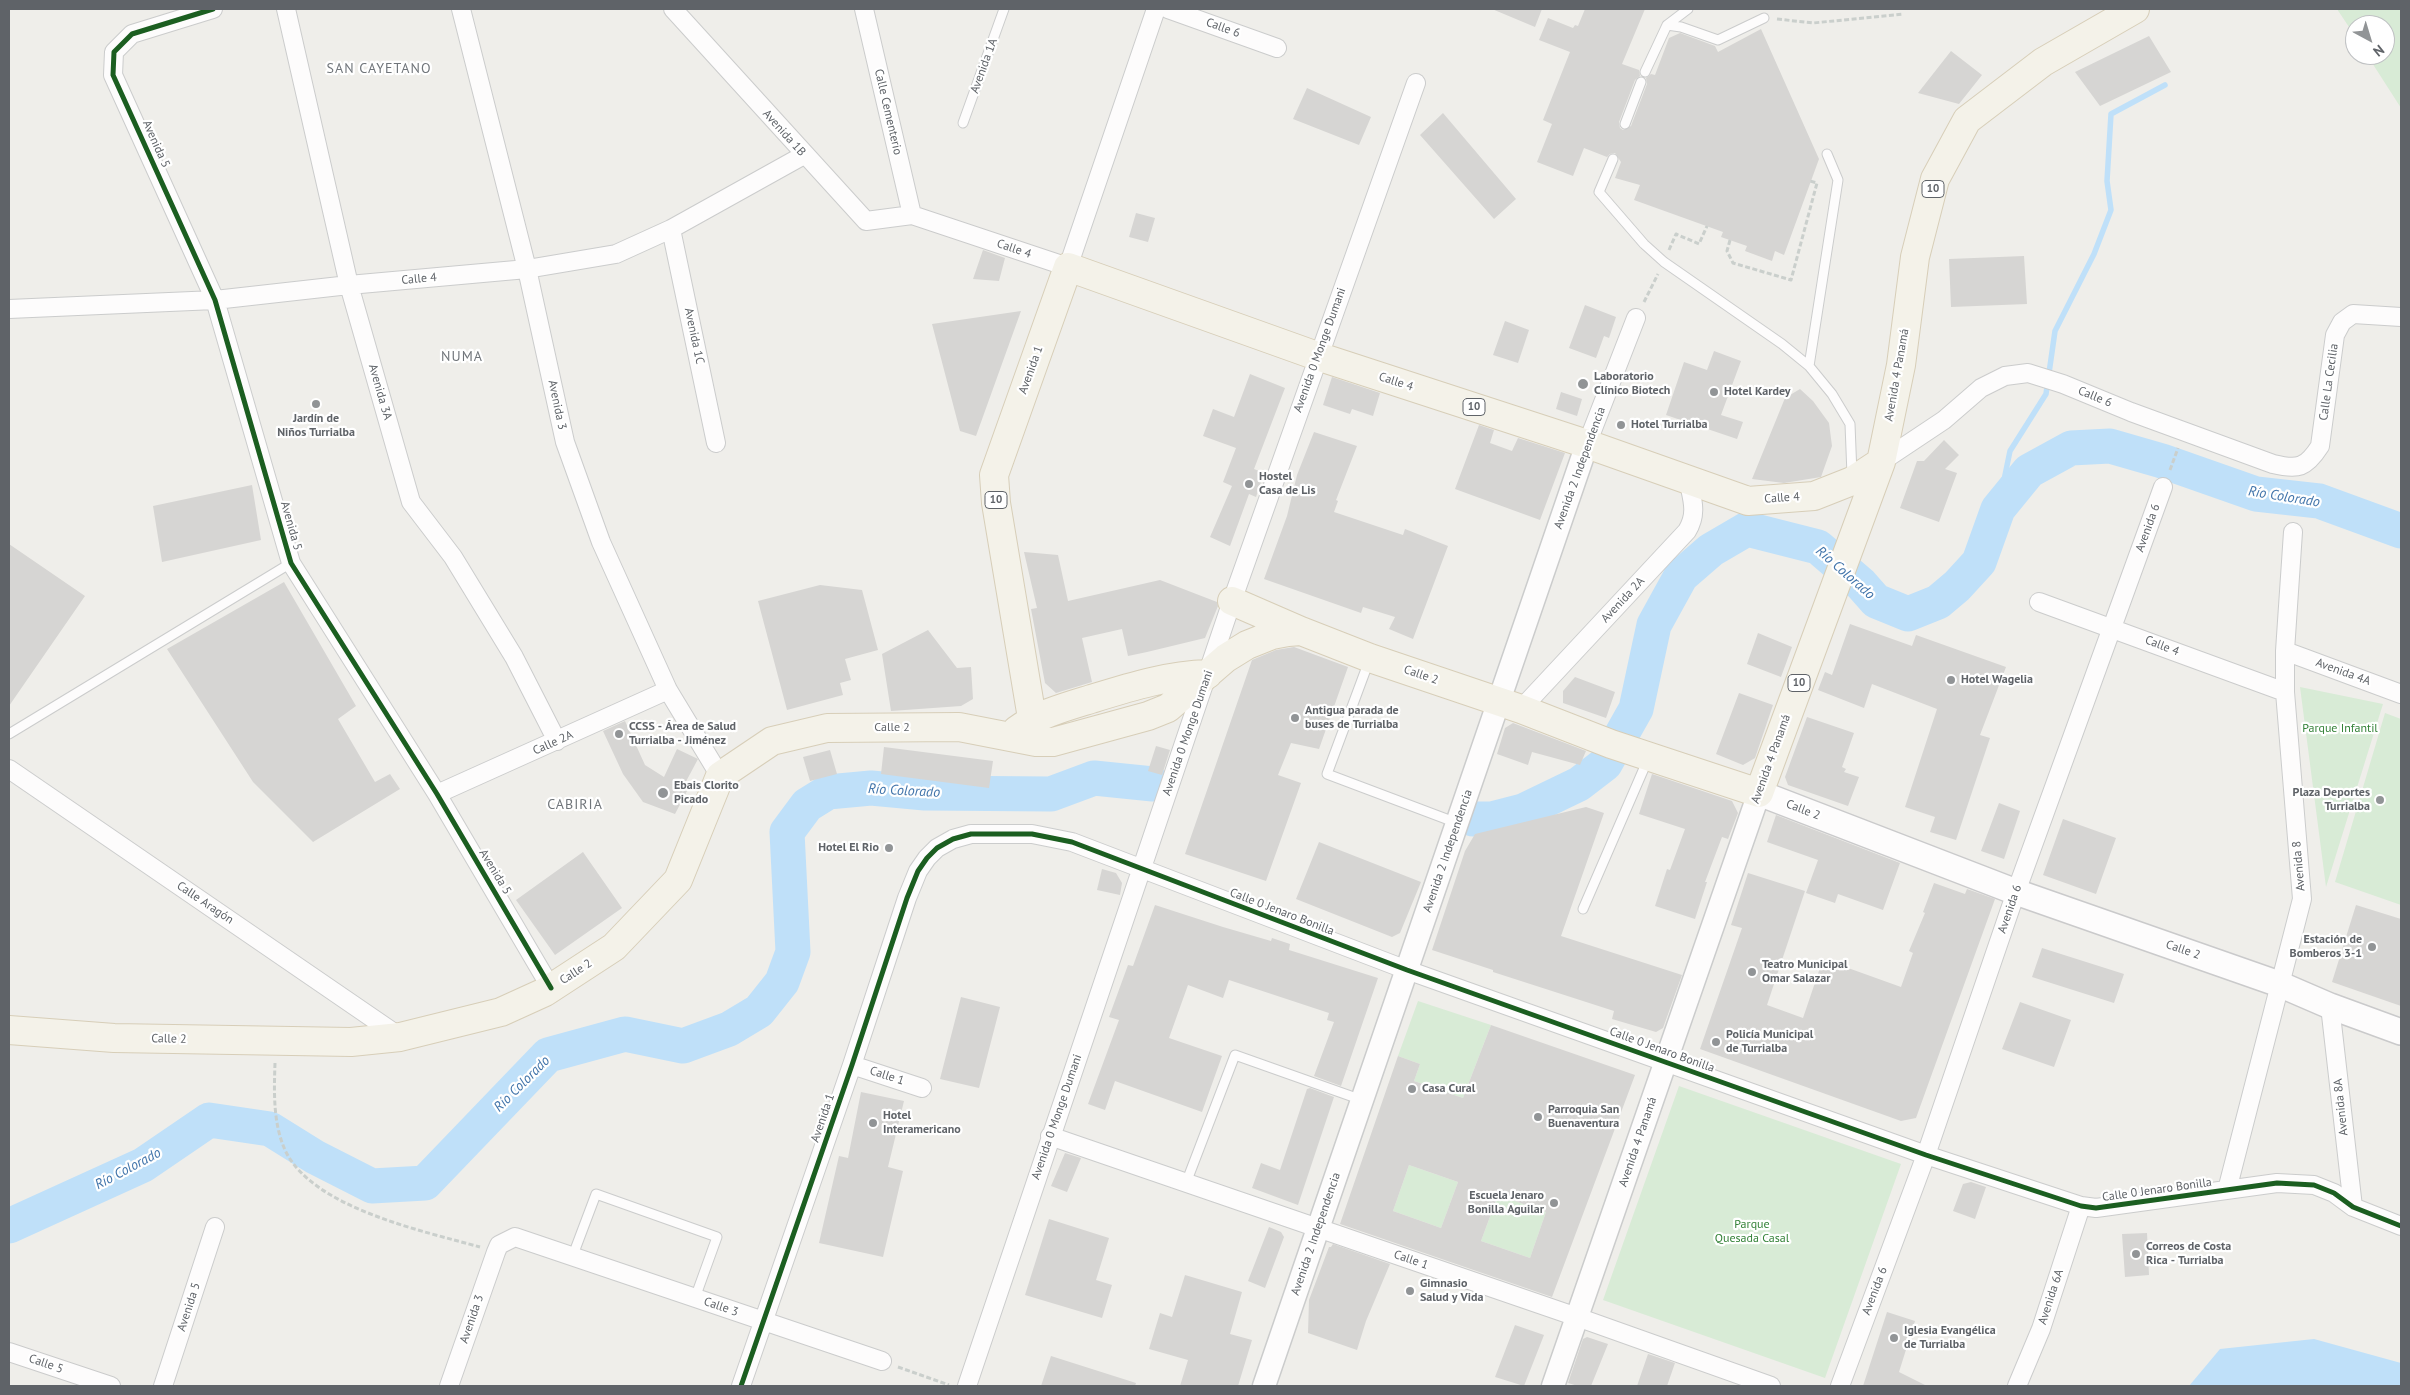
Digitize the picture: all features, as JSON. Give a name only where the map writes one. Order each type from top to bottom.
[{"type":"main road","name":"Avenida 4 Panamá","points":[[1759,793],[1848,546],[1881,462],[1901,366],[1915,257],[1935,179],[1967,120],[2043,62],[2135,9]]},
{"type":"main road","name":"Calle 4","points":[[1068,267],[1317,356],[1587,444],[1748,500],[1814,496],[1852,481],[1881,462]]},
{"type":"main road","name":"Avenida 1","points":[[1034,730],[996,503],[994,475],[1068,267]]},
{"type":"main road","points":[[1232,601],[1301,631]]},
{"type":"main road","name":"Calle 2","points":[[1034,730],[1053,742],[1148,716],[1168,708],[1226,658],[1247,645],[1272,635],[1301,631],[1370,658],[1510,705],[1611,744],[1759,793],[2016,892],[2280,984],[2330,1006],[2401,1032]]},
{"type":"main road","name":"Calle 2","points":[[9,1030],[114,1038],[351,1042],[400,1038],[501,1012],[551,988],[614,947],[678,880],[720,776],[772,741],[827,728],[959,727],[1007,736],[1034,730],[1135,686],[1175,677],[1208,674]]},
{"type":"street","name":"Avenida 5","points":[[213,9],[132,34],[114,52],[113,75],[215,300],[291,562],[436,794],[551,988]]},
{"type":"street","name":"Avenida 3A","points":[[286,9],[349,285],[411,502],[454,558],[514,657],[557,741]]},
{"type":"street","name":"Avenida 3","points":[[461,9],[528,269],[565,442],[601,542],[668,690],[720,776]]},
{"type":"street","name":"Avenida 1B","points":[[673,9],[866,221],[912,215]]},
{"type":"street","name":"Calle Cementerio","points":[[864,9],[912,215]]},
{"type":"street","name":"Avenida 1","points":[[1068,267],[1156,9]]},
{"type":"street","name":"Calle 6","points":[[1168,9],[1277,48]]},
{"type":"street","name":"Avenida 0 Monge Dumani","points":[[967,1386],[1232,601],[1317,356],[1416,83]]},
{"type":"street","name":"Calle 4","points":[[9,309],[215,300],[349,285],[528,269],[616,254],[671,229],[804,155]]},
{"type":"street","name":"Calle 4","points":[[912,215],[1068,267]]},
{"type":"street","name":"Avenida 1C","points":[[671,229],[716,442]]},
{"type":"street","name":"Calle La Cecilia","points":[[2320,446],[2335,335],[2342,322],[2353,314],[2401,317]]},
{"type":"street","name":"Avenida 2 Independencia","points":[[1264,1386],[1457,823],[1510,705],[1587,444],[1636,318]]},
{"type":"street","name":"Calle 6","points":[[1881,462],[1944,420],[1981,388],[2006,376],[2028,373],[2064,384],[2184,432],[2273,464],[2289,468],[2304,465],[2320,446]]},
{"type":"street","name":"Avenida 2A","points":[[1510,705],[1686,531],[1693,521],[1695,512],[1688,479]]},
{"type":"street","name":"Avenida 6","points":[[1840,1386],[1926,1156],[2016,892],[2163,487]]},
{"type":"street","name":"Avenida 8","points":[[2227,1190],[2302,899],[2285,692],[2285,651],[2292,532]]},
{"type":"street","name":"Calle 4","points":[[2039,602],[2113,627],[2285,692]]},
{"type":"street","name":"Avenida 4A","points":[[2285,651],[2401,694]]},
{"type":"street","name":"Calle 2A","points":[[436,794],[668,690]]},
{"type":"street","points":[[1181,698],[1184,744]]},
{"type":"street","name":"Calle Aragón","points":[[9,769],[400,1038]]},
{"type":"street","name":"Avenida 4 Panamá","points":[[1553,1386],[1759,793]]},
{"type":"street","name":"Calle 0 Jenaro Bonilla","points":[[927,858],[937,848],[953,839],[971,834],[1032,834],[1072,842],[1407,970],[1926,1156],[2081,1206],[2096,1208],[2277,1183],[2314,1185],[2334,1193],[2353,1207],[2401,1226]]},
{"type":"street","name":"Avenida 1","points":[[741,1386],[852,1065],[907,898],[927,858]]},
{"type":"street","name":"Avenida 8A","points":[[2330,1006],[2353,1207]]},
{"type":"street","name":"Calle 1","points":[[852,1065],[922,1088]]},
{"type":"street","name":"Calle 1","points":[[1050,1136],[1577,1317],[1771,1386]]},
{"type":"street","name":"Avenida 6A","points":[[2016,1386],[2041,1329],[2081,1206]]},
{"type":"street","name":"Avenida 5","points":[[163,1386],[215,1227]]},
{"type":"street","name":"Calle 3","points":[[496,1252],[499,1245],[515,1237],[574,1255],[763,1322],[882,1361]]},
{"type":"street","name":"Avenida 3","points":[[449,1386],[496,1252]]},
{"type":"street","name":"Calle 5","points":[[9,1352],[111,1386]]},
{"type":"lane","name":"Avenida 1A","points":[[963,123],[1004,9]]},
{"type":"lane","points":[[1645,72],[1667,25],[1688,9]]},
{"type":"lane","points":[[1667,25],[1681,26],[1718,40],[1764,18]]},
{"type":"lane","points":[[1626,124],[1641,82]]},
{"type":"lane","points":[[1809,366],[1838,180],[1827,154]]},
{"type":"lane","points":[[1612,159],[1599,192],[1644,244],[1664,262],[1782,344],[1809,366],[1832,394],[1850,424],[1852,481]]},
{"type":"lane","points":[[9,734],[291,562]]},
{"type":"lane","points":[[1370,658],[1326,774],[1457,823]]},
{"type":"lane","points":[[1583,909],[1646,756]]},
{"type":"lane","points":[[1186,1183],[1235,1055],[1363,1100]]},
{"type":"lane","points":[[574,1255],[596,1194],[717,1237],[696,1298]]},
{"type":"path","points":[[1764,18],[1813,22],[1903,14]]},
{"type":"path","points":[[1730,240],[1727,251],[1733,263],[1791,280],[1817,183],[1810,181]]},
{"type":"path","points":[[1636,318],[1676,234],[1699,244],[1707,226]]},
{"type":"path","points":[[275,1040],[274,1095],[277,1126],[285,1150],[294,1165],[340,1202],[400,1224],[496,1252]]},
{"type":"path","points":[[882,1361],[952,1386]]},
{"type":"green space","points":[[2337,9],[2401,9],[2401,108],[2373,65],[2395,65],[2395,15],[2345,15],[2345,21]]},
{"type":"green space","name":"Parque Infantil","points":[[2300,687],[2383,704],[2326,887]]},
{"type":"green space","name":"Plaza Deportes Turrialba","points":[[2385,713],[2401,719],[2401,905],[2335,882]]},
{"type":"green space","points":[[1418,1001],[1491,1025],[1463,1098],[1414,1081],[1420,1064],[1398,1056]]},
{"type":"green space","name":"Parque Quesada Casal","points":[[1679,1086],[1901,1164],[1825,1378],[1603,1300]]},
{"type":"green space","points":[[1409,1165],[1458,1182],[1441,1228],[1393,1211]]},
{"type":"green space","points":[[1498,1195],[1546,1212],[1530,1258],[1481,1241]]},
{"type":"water","points":[[2314,1339],[2401,1363],[2401,1386],[2189,1386],[2220,1349]]},
{"type":"building","points":[[1492,9],[1542,9],[1535,27]]},
{"type":"building","points":[[1585,9],[1645,9],[1622,64],[1639,70],[1640,76],[1635,80],[1619,122],[1620,128],[1623,130],[1631,126],[1647,84],[1646,78],[1651,74],[1655,75],[1669,38],[1680,33],[1715,46],[1718,52],[1761,29],[1819,159],[1784,255],[1775,251],[1772,261],[1745,251],[1747,246],[1721,237],[1723,232],[1634,200],[1640,185],[1615,178],[1621,162],[1615,153],[1607,157],[1584,148],[1573,176],[1537,162],[1552,124],[1543,120],[1570,52],[1539,40],[1548,18],[1573,28],[1575,25],[1578,26]]},
{"type":"building","points":[[2149,36],[2171,72],[2100,106],[2075,72]]},
{"type":"building","points":[[1951,51],[1982,75],[1959,104],[1918,93]]},
{"type":"building","points":[[1307,88],[1371,117],[1359,145],[1293,119]]},
{"type":"building","points":[[1443,113],[1516,199],[1494,219],[1420,135]]},
{"type":"building","points":[[1136,213],[1155,218],[1148,242],[1129,237]]},
{"type":"building","points":[[983,250],[1005,258],[999,281],[973,279]]},
{"type":"building","points":[[2024,256],[2027,304],[1951,307],[1949,259]]},
{"type":"building","points":[[1585,305],[1616,317],[1609,338],[1604,336],[1596,358],[1569,348]]},
{"type":"building","points":[[1021,311],[976,436],[960,431],[932,324]]},
{"type":"building","points":[[1505,321],[1529,330],[1518,363],[1493,355]]},
{"type":"building","points":[[1714,351],[1741,361],[1721,415],[1743,422],[1737,439],[1666,415],[1684,362],[1707,370]]},
{"type":"building","points":[[1250,374],[1285,388],[1254,469],[1264,473],[1256,497],[1249,494],[1230,546],[1210,537],[1232,486],[1223,482],[1236,448],[1203,436],[1213,409],[1234,417]]},
{"type":"building","points":[[1332,377],[1380,393],[1373,416],[1352,409],[1350,414],[1323,405]]},
{"type":"building","points":[[1800,389],[1813,401],[1829,423],[1832,446],[1821,477],[1784,483],[1752,479],[1785,398]]},
{"type":"building","points":[[1561,392],[1582,399],[1577,416],[1556,409]]},
{"type":"building","points":[[1479,425],[1494,430],[1490,443],[1512,451],[1518,438],[1565,453],[1540,520],[1455,489]]},
{"type":"building","points":[[1314,432],[1357,446],[1336,500],[1338,501],[1334,512],[1403,535],[1405,529],[1448,546],[1413,639],[1389,629],[1395,617],[1363,607],[1361,613],[1264,579],[1287,516],[1297,475]]},
{"type":"building","points":[[1944,440],[1959,455],[1945,469],[1957,473],[1939,522],[1900,508],[1917,461],[1924,461]]},
{"type":"building","points":[[252,485],[261,540],[162,562],[153,506]]},
{"type":"building","points":[[9,544],[85,596],[9,706]]},
{"type":"building","points":[[1024,552],[1058,555],[1068,601],[1160,580],[1217,602],[1218,606],[1205,638],[1147,652],[1128,656],[1122,629],[1082,638],[1092,682],[1056,693],[1045,683],[1031,609],[1037,608]]},
{"type":"building","points":[[284,582],[356,706],[338,719],[375,782],[390,774],[400,789],[313,842],[253,782],[167,649]]},
{"type":"building","points":[[820,585],[862,590],[878,650],[845,659],[851,680],[840,683],[843,695],[787,710],[758,601]]},
{"type":"building","points":[[1850,624],[1912,646],[1916,635],[2006,667],[1980,735],[1990,738],[1956,840],[1930,832],[1935,817],[1905,807],[1937,709],[1872,684],[1864,708],[1818,690],[1825,672],[1832,675]]},
{"type":"building","points":[[928,630],[957,668],[971,667],[973,699],[961,706],[891,711],[882,654]]},
{"type":"building","points":[[1758,633],[1792,647],[1781,677],[1747,664]]},
{"type":"building","points":[[1294,647],[1348,667],[1319,749],[1291,743],[1278,775],[1301,783],[1266,881],[1185,854],[1252,660],[1276,650]]},
{"type":"building","points":[[1575,677],[1615,692],[1606,718],[1563,703],[1563,691]]},
{"type":"building","points":[[1739,693],[1773,705],[1755,758],[1743,765],[1716,754]]},
{"type":"building","points":[[1807,717],[1854,733],[1842,767],[1846,769],[1844,772],[1859,777],[1848,806],[1788,785],[1785,777]]},
{"type":"building","points":[[625,721],[645,765],[664,777],[677,749],[698,759],[682,789],[687,791],[675,814],[643,802],[623,774],[603,731]]},
{"type":"building","points":[[1513,723],[1586,751],[1580,765],[1532,752],[1528,765],[1497,754],[1505,728]]},
{"type":"building","points":[[1156,746],[1170,750],[1162,775],[1148,771]]},
{"type":"building","points":[[884,747],[993,761],[989,788],[881,774]]},
{"type":"building","points":[[830,750],[837,774],[810,781],[803,757]]},
{"type":"building","points":[[1652,774],[1732,801],[1738,813],[1728,839],[1722,837],[1705,882],[1707,882],[1695,919],[1655,906],[1667,869],[1670,870],[1685,829],[1639,814]]},
{"type":"building","points":[[1999,803],[2020,811],[2004,859],[1981,851]]},
{"type":"building","points":[[1586,807],[1604,813],[1561,936],[1682,975],[1663,1028],[1656,1032],[1612,1019],[1614,1011],[1432,950],[1465,851],[1475,834]]},
{"type":"building","points":[[1776,815],[1900,863],[1883,910],[1838,894],[1835,903],[1806,893],[1818,860],[1767,842]]},
{"type":"building","points":[[2063,819],[2116,838],[2096,894],[2043,875]]},
{"type":"building","points":[[1319,842],[1421,882],[1400,933],[1392,937],[1296,899]]},
{"type":"building","points":[[583,852],[622,908],[555,955],[516,900]]},
{"type":"building","points":[[1102,869],[1116,873],[1122,883],[1120,895],[1097,890]]},
{"type":"building","points":[[1748,873],[1805,891],[1767,1005],[1803,1018],[1823,959],[1901,987],[1913,953],[1909,951],[1925,913],[1923,912],[1934,883],[1965,894],[1967,889],[1995,899],[1916,1118],[1901,1121],[1700,1049],[1742,928],[1731,925]]},
{"type":"building","points":[[1155,905],[1271,941],[1272,938],[1290,944],[1289,950],[1378,978],[1341,1086],[1314,1076],[1334,1022],[1327,1020],[1329,1013],[1229,980],[1223,998],[1188,985],[1169,1038],[1222,1056],[1202,1112],[1115,1081],[1105,1110],[1088,1104],[1119,1020],[1109,1017],[1128,965],[1133,966]]},
{"type":"building","name":"Estación de Bomberos 3-1","points":[[2356,905],[2401,919],[2401,1006],[2332,982]]},
{"type":"building","points":[[2042,948],[2124,974],[2114,1003],[2032,977]]},
{"type":"building","points":[[961,997],[1000,1007],[979,1088],[940,1079]]},
{"type":"building","points":[[2020,1002],[2071,1020],[2054,1067],[2002,1049]]},
{"type":"building","points":[[1491,1025],[1635,1075],[1552,1297],[1340,1224],[1398,1056],[1420,1064],[1414,1081],[1463,1098]],"holes":[[[1409,1165],[1458,1182],[1441,1228],[1393,1211]],[[1498,1195],[1546,1212],[1530,1258],[1481,1241]]]},
{"type":"building","points":[[1310,1088],[1334,1097],[1298,1205],[1252,1188],[1261,1163],[1280,1170],[1307,1089]]},
{"type":"building","points":[[861,1092],[904,1101],[888,1167],[903,1171],[883,1257],[819,1243],[839,1156],[848,1158]]},
{"type":"building","points":[[1065,1153],[1081,1158],[1067,1192],[1051,1186]]},
{"type":"building","points":[[1971,1182],[1986,1187],[1975,1219],[1953,1211],[1963,1184]]},
{"type":"building","points":[[1049,1219],[1109,1238],[1096,1280],[1112,1285],[1102,1318],[1025,1295]]},
{"type":"building","points":[[1269,1227],[1281,1232],[1284,1237],[1265,1288],[1248,1281]]},
{"type":"building","name":"Correos de Costa Rica - Turrialba","points":[[2147,1233],[2149,1275],[2125,1277],[2122,1234]]},
{"type":"building","points":[[1333,1244],[1390,1264],[1366,1321],[1357,1350],[1308,1333],[1309,1300],[1329,1247]]},
{"type":"building","points":[[1185,1275],[1242,1292],[1230,1334],[1252,1340],[1238,1386],[1180,1386],[1188,1360],[1149,1349],[1160,1313],[1172,1317]]},
{"type":"building","name":"Iglesia Evangélica de Turrialba","points":[[1887,1312],[1915,1321],[1899,1372],[1927,1386],[1863,1386]]},
{"type":"building","points":[[1515,1325],[1544,1335],[1524,1386],[1495,1377]]},
{"type":"building","points":[[1587,1337],[1608,1344],[1591,1386],[1578,1386],[1568,1383],[1583,1339]]},
{"type":"building","points":[[1648,1354],[1675,1363],[1667,1386],[1637,1386]]},
{"type":"building","points":[[1051,1356],[1136,1383],[1135,1386],[1041,1386]]},
{"type":"waterway","points":[[1998,509],[2010,451],[2046,394],[2055,331],[2094,254],[2111,210],[2107,181],[2111,114],[2165,85]]},
{"type":"waterway","name":"Río Colorado","points":[[1473,819],[1492,819],[1523,811],[1579,784],[1605,764],[1636,709],[1654,625],[1681,576],[1711,550],[1747,529],[1818,547],[1861,584],[1876,601],[1908,614],[1938,602],[1957,586],[1979,562],[1998,509],[2029,471],[2071,448],[2110,446],[2162,461],[2256,494],[2319,501],[2401,531]]},
{"type":"waterway","name":"Río Colorado","points":[[9,1226],[143,1165],[209,1120],[270,1129],[315,1157],[372,1186],[425,1183],[548,1055],[625,1034],[683,1046],[729,1029],[759,1011],[782,982],[793,952],[787,832],[807,805],[828,792],[871,788],[925,793],[1051,794],[1094,778],[1153,784]]},
{"type":"cycle path","points":[[213,9],[132,34],[114,52],[113,75],[215,300],[291,563],[437,794],[551,988]]},
{"type":"cycle path","points":[[741,1386],[852,1065],[907,898],[918,871],[937,848],[953,839],[971,834],[1032,834],[1072,842],[1407,970],[1926,1155],[2081,1206],[2096,1208],[2277,1183],[2314,1185],[2334,1193],[2353,1207],[2401,1226]]},
{"type":"place","name":"Laboratorio Clínico Biotech","points":[[1583,384]]},
{"type":"place","name":"Hotel Kardey","points":[[1714,392]]},
{"type":"place","name":"Jardín de Niños Turrialba","points":[[316,404]]},
{"type":"place","name":"Hotel Turrialba","points":[[1621,425]]},
{"type":"place","name":"Hostel Casa de Lis","points":[[1249,484]]},
{"type":"place","name":"Hotel Wagelia","points":[[1951,680]]},
{"type":"place","name":"Antigua parada de buses de Turrialba","points":[[1295,718]]},
{"type":"place","name":"CCSS - Área de Salud Turrialba - Jiménez","points":[[619,734]]},
{"type":"place","name":"Ebais Clorito Picado","points":[[663,793]]},
{"type":"place","name":"Plaza Deportes Turrialba","points":[[2380,800]]},
{"type":"place","name":"Hotel El Rio","points":[[889,848]]},
{"type":"place","name":"Estación de Bomberos 3-1","points":[[2372,947]]},
{"type":"place","name":"Teatro Municipal Omar Salazar","points":[[1752,972]]},
{"type":"place","name":"Policía Municipal de Turrialba","points":[[1716,1042]]},
{"type":"place","name":"Casa Cural","points":[[1412,1089]]},
{"type":"place","name":"Parroquia San Buenaventura","points":[[1538,1117]]},
{"type":"place","name":"Hotel Interamericano","points":[[873,1123]]},
{"type":"place","name":"Escuela Jenaro Bonilla Aguilar","points":[[1554,1203]]},
{"type":"place","name":"Correos de Costa Rica - Turrialba","points":[[2136,1254]]},
{"type":"place","name":"Gimnasio Salud y Vida","points":[[1410,1291]]},
{"type":"place","name":"Iglesia Evangélica de Turrialba","points":[[1894,1338]]},
{"type":"district","name":"SAN CAYETANO","points":[[379,69]]},
{"type":"district","name":"NUMA","points":[[462,357]]},
{"type":"district","name":"CABIRIA","points":[[575,805]]}]
